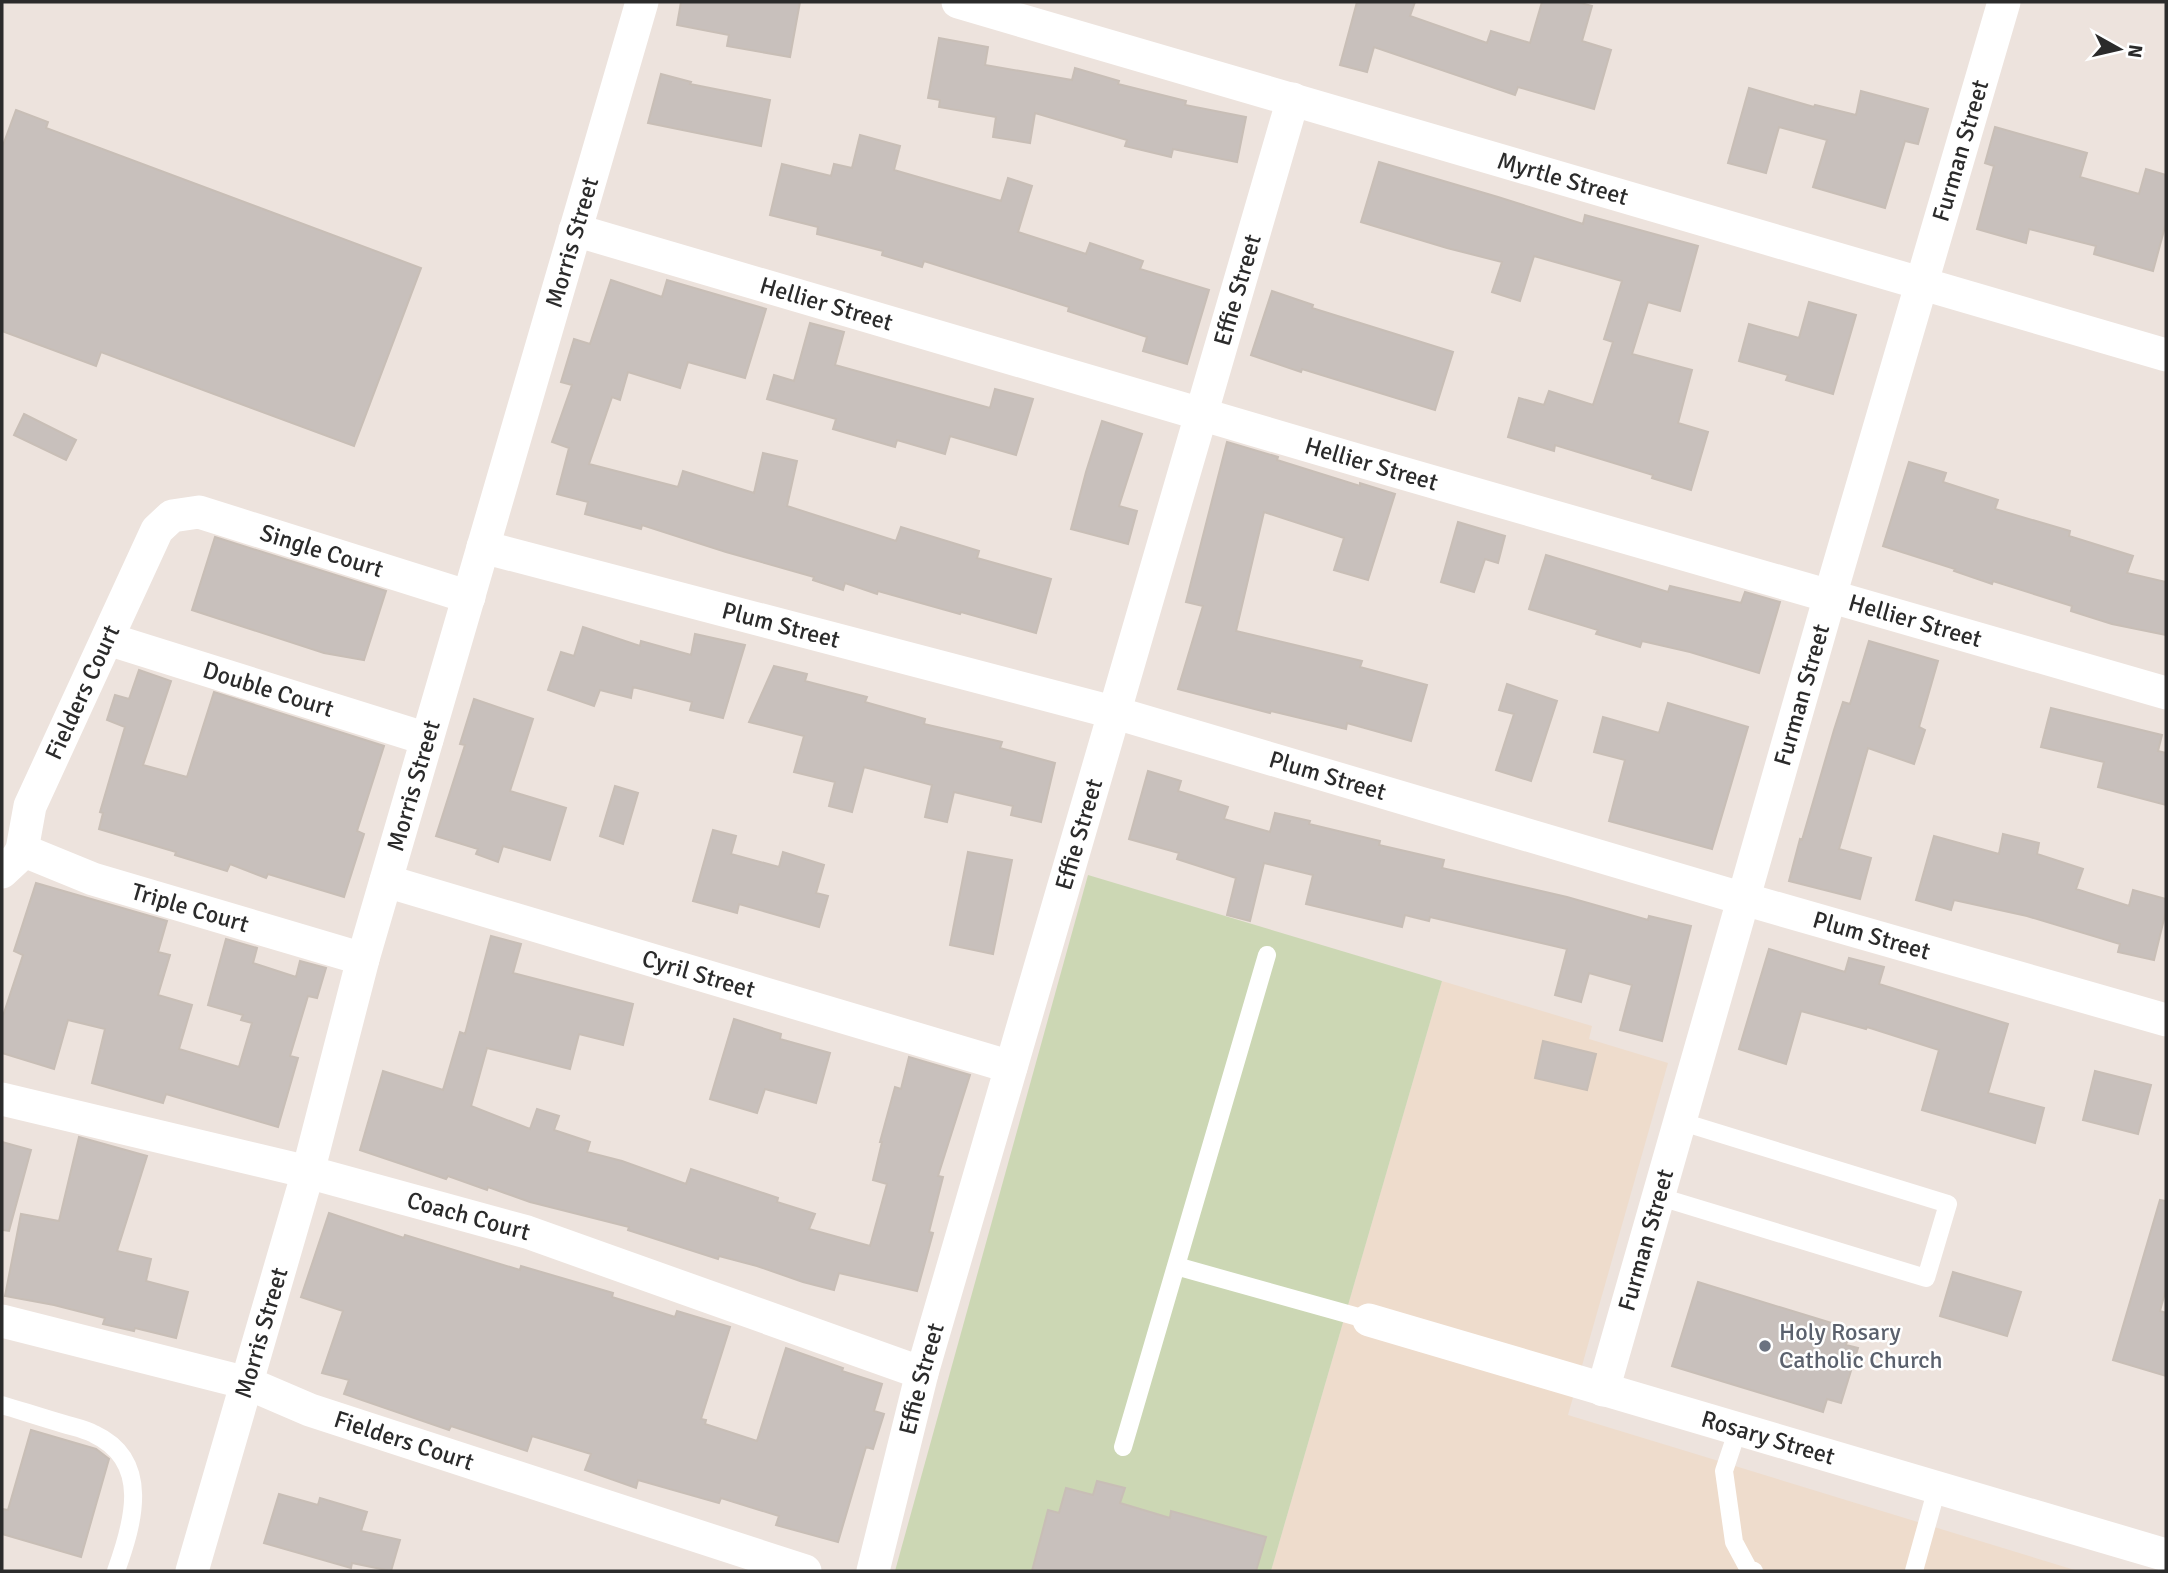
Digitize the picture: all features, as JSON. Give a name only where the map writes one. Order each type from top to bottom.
[{"type":"street","name":"Morris Street","points":[[192,1571],[308,1172],[363,959],[642,2]]},
{"type":"street","name":"Myrtle Street","points":[[958,2],[2166,355]]},
{"type":"street","name":"Furman Street","points":[[1603,1390],[1830,596],[2004,2]]},
{"type":"street","name":"Effie Street","points":[[873,1571],[922,1373],[1293,99]]},
{"type":"street","name":"Hellier Street","points":[[575,230],[1201,415],[2166,693]]},
{"type":"street","name":"Single Court","points":[[172,516],[199,512],[469,597]]},
{"type":"street","name":"Fielders Court","points":[[12,861],[30,806],[157,530],[172,516]]},
{"type":"street","name":"Plum Street","points":[[483,547],[1116,713],[1744,899],[2166,1020]]},
{"type":"street","name":"Double Court","points":[[108,639],[427,739]]},
{"type":"street","name":"Triple Court","points":[[12,861],[93,879],[363,959]]},
{"type":"street","name":"Cyril Street","points":[[386,881],[1011,1066]]},
{"type":"street","name":"Coach Court","points":[[2,1099],[308,1172],[527,1232],[922,1373]]},
{"type":"street","name":"Rosary Street","points":[[1369,1320],[2166,1555]]},
{"type":"street","name":"Fielders Court","points":[[2,1321],[247,1383],[310,1410],[805,1571]]},
{"type":"lane","points":[[1124,1447],[1267,956]]},
{"type":"lane","points":[[1657,1196],[1926,1278],[1948,1204],[1679,1121]]},
{"type":"lane","points":[[1176,1266],[1369,1320]]},
{"type":"lane","points":[[2,1405],[94,1433],[113,1445],[126,1461],[132,1477],[134,1504],[126,1544],[116,1571]]},
{"type":"lane","points":[[1738,1429],[1724,1471],[1734,1542],[1748,1568],[1754,1571]]},
{"type":"lane","points":[[1914,1571],[1937,1488]]},
{"type":"shaded area","points":[[1442,981],[1592,1026],[1589,1039],[1668,1063],[1568,1415],[2078,1571],[1271,1571]]},
{"type":"green space","points":[[1088,875],[1442,981],[1271,1571],[895,1571]]},
{"type":"building","points":[[681,2],[800,2],[790,57],[727,46],[729,35],[677,25]]},
{"type":"building","points":[[1357,2],[1415,2],[1410,16],[1487,43],[1491,31],[1530,43],[1542,2],[1577,2],[1592,6],[1582,41],[1611,50],[1594,109],[1518,87],[1515,95],[1374,47],[1367,72],[1340,65]]},
{"type":"building","points":[[939,38],[988,47],[985,65],[1072,80],[1075,68],[1119,81],[1118,84],[1186,101],[1185,105],[1246,117],[1237,162],[1173,149],[1171,157],[1125,146],[1127,140],[1035,113],[1030,143],[993,137],[996,117],[939,107],[940,100],[928,98]]},
{"type":"building","points":[[661,74],[691,82],[690,84],[770,100],[761,146],[648,123]]},
{"type":"building","points":[[1749,88],[1814,107],[1815,105],[1856,115],[1861,91],[1928,109],[1918,144],[1905,141],[1885,208],[1813,187],[1827,140],[1779,127],[1766,173],[1728,163]]},
{"type":"building","points":[[16,110],[48,122],[46,128],[421,268],[354,446],[101,352],[96,366],[2,331],[2,148]]},
{"type":"building","points":[[1995,127],[2087,153],[2080,177],[2139,194],[2146,169],[2166,175],[2166,223],[2153,271],[2094,254],[2096,246],[2029,229],[2026,243],[1977,229],[1994,166],[1985,163]]},
{"type":"building","points":[[860,135],[900,146],[894,170],[1001,201],[1008,178],[1032,186],[1018,232],[1086,254],[1090,243],[1143,261],[1140,269],[1209,290],[1187,364],[1143,351],[1147,337],[1068,311],[1069,307],[924,261],[922,267],[882,255],[883,251],[817,234],[818,227],[770,215],[782,164],[831,176],[834,164],[852,168]]},
{"type":"building","points":[[1379,162],[1583,224],[1585,215],[1698,246],[1680,311],[1648,302],[1632,354],[1692,370],[1678,423],[1708,432],[1691,490],[1652,478],[1653,475],[1555,445],[1554,451],[1508,437],[1519,398],[1544,405],[1549,391],[1593,405],[1613,342],[1604,339],[1622,281],[1534,256],[1520,301],[1492,292],[1502,262],[1361,222]]},
{"type":"building","points":[[611,280],[662,297],[667,280],[766,309],[745,378],[688,362],[680,388],[628,372],[620,400],[612,397],[589,464],[678,487],[683,471],[754,493],[763,453],[797,461],[787,506],[896,541],[901,527],[979,551],[977,558],[1051,579],[1036,633],[878,591],[877,594],[845,583],[843,590],[813,580],[814,577],[642,525],[641,529],[585,514],[588,502],[557,494],[569,448],[552,442],[572,385],[561,382],[574,339],[590,344]]},
{"type":"building","points":[[1272,291],[1313,305],[1312,308],[1453,352],[1435,410],[1251,355]]},
{"type":"building","points":[[1809,302],[1856,315],[1833,394],[1786,380],[1788,375],[1739,361],[1749,324],[1799,338]]},
{"type":"building","points":[[810,323],[844,332],[835,365],[990,408],[995,389],[1033,399],[1016,455],[950,436],[945,454],[897,440],[895,447],[833,429],[836,419],[767,399],[774,375],[794,381]]},
{"type":"building","points":[[24,414],[76,440],[66,460],[14,435]]},
{"type":"building","points":[[1102,421],[1142,434],[1119,506],[1137,511],[1128,544],[1071,529]]},
{"type":"building","points":[[1227,442],[1360,486],[1360,483],[1395,494],[1368,580],[1334,570],[1344,538],[1264,512],[1236,631],[1362,661],[1360,667],[1427,685],[1411,741],[1347,723],[1346,729],[1178,689],[1203,606],[1186,602]]},
{"type":"building","points":[[1909,462],[1946,473],[1943,482],[1998,500],[1995,509],[2070,531],[2069,536],[2133,556],[2127,573],[2166,582],[2166,635],[2112,624],[2071,611],[2072,606],[1993,581],[1992,584],[1883,546]]},
{"type":"building","points":[[1458,522],[1505,536],[1498,563],[1485,559],[1474,592],[1441,582]]},
{"type":"building","points":[[215,537],[386,591],[364,660],[324,653],[192,610]]},
{"type":"building","points":[[1546,555],[1668,592],[1670,586],[1741,603],[1745,592],[1780,602],[1759,673],[1642,641],[1640,647],[1596,634],[1598,630],[1529,609]]},
{"type":"building","points":[[583,627],[640,646],[641,641],[691,655],[695,634],[745,645],[723,718],[690,710],[692,702],[633,687],[631,698],[600,690],[594,706],[548,690],[561,652],[574,656]]},
{"type":"building","points":[[1869,641],[1938,661],[1919,727],[1925,730],[1914,764],[1868,748],[1839,849],[1871,858],[1860,899],[1789,881],[1843,702],[1850,704]]},
{"type":"building","points":[[774,666],[807,674],[805,681],[867,697],[865,702],[925,719],[924,724],[1002,742],[1000,748],[1055,763],[1041,822],[1011,815],[1013,806],[954,792],[947,822],[925,817],[932,785],[864,767],[852,812],[829,806],[835,782],[794,772],[804,736],[749,722]]},
{"type":"building","points":[[139,670],[171,681],[143,765],[187,777],[214,692],[384,746],[357,831],[364,834],[344,897],[268,874],[266,878],[230,864],[227,871],[175,855],[176,852],[99,829],[103,813],[100,812],[125,727],[107,720],[115,695],[129,699]]},
{"type":"building","points":[[1507,684],[1557,701],[1531,781],[1496,770],[1514,714],[1499,710]]},
{"type":"building","points":[[474,699],[533,719],[510,791],[566,808],[550,860],[503,846],[498,862],[476,854],[478,849],[436,836],[465,745],[460,744]]},
{"type":"building","points":[[1668,703],[1748,727],[1712,849],[1609,821],[1625,760],[1594,752],[1603,717],[1659,733]]},
{"type":"building","points":[[2051,708],[2162,735],[2158,751],[2166,753],[2166,805],[2098,787],[2104,762],[2041,747]]},
{"type":"building","points":[[1148,771],[1181,781],[1178,791],[1228,807],[1224,819],[1270,832],[1275,813],[1310,821],[1309,824],[1380,841],[1379,845],[1444,860],[1442,868],[1567,897],[1648,920],[1649,916],[1691,926],[1662,1041],[1620,1030],[1632,985],[1589,973],[1581,1002],[1555,995],[1567,949],[1430,917],[1429,921],[1405,915],[1402,927],[1306,904],[1313,875],[1264,863],[1250,921],[1227,915],[1236,878],[1177,859],[1179,853],[1129,839]]},
{"type":"building","points":[[615,786],[638,793],[623,844],[600,836]]},
{"type":"building","points":[[713,830],[736,836],[731,854],[779,867],[783,852],[824,865],[816,893],[828,896],[819,927],[739,904],[737,913],[693,901]]},
{"type":"building","points":[[2003,834],[2039,843],[2037,854],[2083,869],[2076,889],[2129,906],[2133,890],[2166,899],[2166,911],[2154,960],[2118,952],[2120,944],[2027,916],[1954,900],[1951,910],[1916,900],[1934,836],[1999,854]]},
{"type":"building","points":[[968,852],[1012,860],[993,954],[950,945]]},
{"type":"building","points":[[36,883],[167,921],[158,952],[170,955],[158,995],[192,1005],[179,1049],[239,1067],[252,1023],[241,1020],[243,1015],[208,1005],[226,939],[257,948],[253,963],[296,977],[300,961],[326,968],[317,998],[308,996],[290,1056],[298,1058],[278,1127],[166,1094],[163,1103],[92,1083],[105,1029],[68,1020],[54,1069],[2,1053],[2,1019],[23,955],[14,951]]},
{"type":"building","points":[[491,936],[521,944],[513,973],[633,1004],[623,1045],[579,1034],[570,1069],[487,1048],[471,1106],[530,1129],[537,1109],[559,1116],[554,1130],[590,1142],[587,1152],[622,1161],[686,1184],[691,1169],[778,1198],[777,1202],[815,1214],[809,1229],[870,1246],[887,1184],[873,1180],[880,1142],[895,1087],[901,1089],[909,1057],[970,1075],[938,1176],[943,1177],[929,1232],[933,1233],[917,1291],[839,1273],[834,1290],[757,1266],[719,1256],[718,1259],[628,1230],[629,1227],[530,1202],[488,1187],[487,1190],[448,1176],[446,1179],[360,1150],[383,1071],[443,1090],[460,1032],[465,1034]]},
{"type":"building","points":[[1769,949],[1845,972],[1849,958],[1884,967],[1879,984],[2008,1024],[1988,1093],[2044,1108],[2035,1143],[1922,1110],[1939,1050],[1867,1027],[1866,1029],[1801,1011],[1786,1064],[1739,1049]]},
{"type":"building","points":[[734,1019],[781,1034],[780,1039],[830,1053],[816,1103],[765,1089],[757,1113],[710,1099]]},
{"type":"building","points":[[1543,1041],[1596,1054],[1587,1090],[1535,1078]]},
{"type":"building","points":[[2095,1071],[2151,1085],[2138,1134],[2083,1120]]},
{"type":"building","points":[[79,1137],[147,1156],[117,1251],[151,1259],[146,1281],[188,1292],[176,1338],[103,1324],[105,1318],[5,1296],[21,1214],[59,1221]]},
{"type":"building","points":[[2,1142],[31,1150],[9,1231],[2,1230]]},
{"type":"building","points":[[2160,1200],[2166,1201],[2166,1289],[2160,1311],[2166,1313],[2166,1376],[2113,1360]]},
{"type":"building","points":[[329,1213],[404,1238],[405,1235],[520,1270],[521,1266],[613,1293],[612,1297],[675,1317],[677,1311],[730,1327],[701,1419],[706,1420],[705,1424],[757,1441],[786,1348],[882,1384],[874,1411],[884,1414],[873,1449],[866,1447],[838,1542],[776,1525],[779,1516],[721,1498],[719,1503],[638,1480],[636,1488],[585,1470],[591,1454],[532,1436],[527,1451],[451,1426],[449,1430],[344,1394],[349,1380],[322,1373],[343,1311],[301,1297]]},
{"type":"building","points":[[1953,1272],[2021,1292],[2007,1336],[1940,1316]]},
{"type":"building","name":"Holy Rosary Catholic Church","points":[[1698,1282],[1851,1329],[1846,1345],[1858,1348],[1841,1403],[1827,1399],[1823,1412],[1672,1366]]},
{"type":"building","points":[[31,1430],[96,1449],[109,1459],[81,1557],[2,1534],[2,1509],[8,1510]]},
{"type":"building","points":[[1097,1481],[1125,1488],[1120,1503],[1170,1518],[1171,1511],[1266,1537],[1256,1571],[1032,1571],[1048,1510],[1059,1513],[1066,1488],[1093,1495]]},
{"type":"building","points":[[279,1494],[318,1505],[320,1498],[367,1512],[361,1531],[400,1540],[391,1571],[352,1563],[351,1568],[264,1543]]},
{"type":"place","name":"Holy Rosary Catholic Church","points":[[1765,1346]]}]
